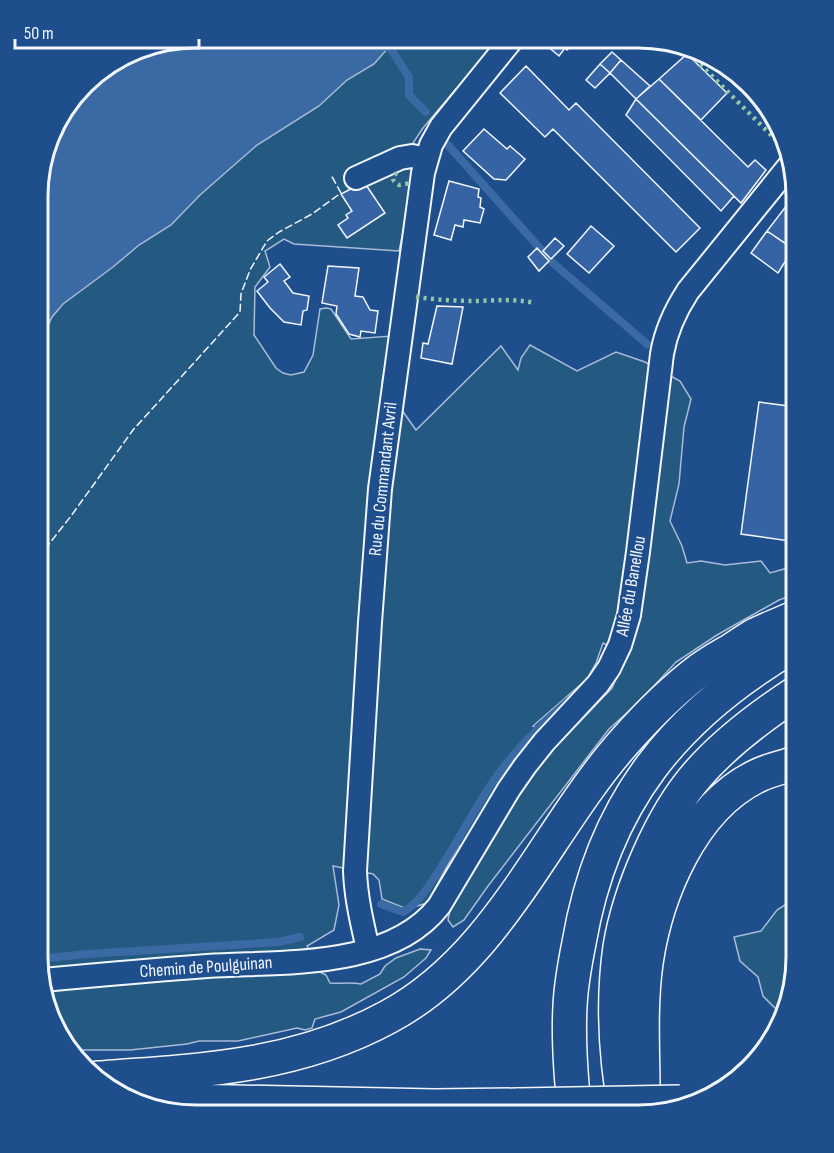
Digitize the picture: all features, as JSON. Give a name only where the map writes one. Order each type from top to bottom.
[{"type":"main road","points":[[110,1077],[203,1071],[276,1059],[320,1047],[358,1032],[407,1006],[441,980],[484,936],[507,908],[624,742],[668,696],[702,669],[754,636],[786,622]]},
{"type":"main road","points":[[574,1105],[569,1052],[574,966],[587,902],[610,835],[640,781],[674,738],[704,709],[733,686],[786,650]]},
{"type":"main road","points":[[625,1105],[617,1026],[620,946],[650,851],[672,809],[698,774],[738,735],[786,699]]},
{"type":"main road","points":[[643,1105],[646,963],[652,933],[675,865],[688,841],[721,801],[757,776],[786,766]]},
{"type":"main road","points":[[160,1101],[335,1105]]},
{"type":"main road","points":[[519,1105],[666,1102]]},
{"type":"street","name":"Rue du Commandant Avril","points":[[368,949],[360,918],[355,871],[374,552],[400,336],[426,159],[431,144],[441,127],[505,48]]},
{"type":"street","points":[[357,177],[400,158],[412,156],[426,159]]},
{"type":"street","name":"Allée du Banellou","points":[[368,949],[404,936],[431,916],[525,766],[598,684],[609,668],[626,630],[629,615],[662,354],[669,328],[688,291],[784,172]]},
{"type":"street","name":"Chemin de Poulguinan","points":[[50,979],[322,959],[368,949]]},
{"type":"shaded area","points":[[186,48],[388,48],[374,64],[347,80],[319,106],[257,145],[200,195],[171,225],[139,245],[63,304],[48,326],[49,176],[63,130],[85,98],[98,85],[130,63],[148,56]]},
{"type":"shaded area","points":[[278,48],[491,48],[423,128],[411,146],[408,164],[416,172],[399,251],[294,244],[284,239],[265,251],[270,267],[255,287],[254,335],[276,368],[291,375],[304,372],[313,355],[320,309],[331,309],[351,339],[392,336],[382,382],[416,430],[501,346],[518,370],[521,358],[530,345],[577,371],[616,352],[645,362],[680,381],[691,399],[684,427],[679,484],[670,521],[687,563],[701,561],[725,565],[761,561],[770,573],[786,567],[786,598],[717,635],[676,662],[640,701],[609,729],[464,920],[453,927],[448,920],[451,903],[484,852],[458,846],[427,903],[407,909],[382,899],[379,880],[373,874],[333,866],[339,905],[334,930],[307,946],[320,972],[326,975],[330,983],[361,984],[380,974],[385,966],[396,958],[420,949],[431,950],[426,958],[404,977],[341,1012],[315,1019],[312,1028],[305,1030],[297,1028],[238,1041],[199,1041],[130,1050],[81,1050],[63,1023],[56,1005],[48,967],[48,197]],"holes":[[[603,643],[626,656],[612,688],[562,740],[533,726],[587,679]]]},
{"type":"shaded area","points":[[786,904],[786,967],[776,1009],[763,996],[758,977],[740,961],[734,937],[761,931],[777,910]]},
{"type":"building","points":[[550,48],[565,48],[559,56]]},
{"type":"building","points":[[612,52],[621,60],[610,73],[600,64]]},
{"type":"building","points":[[685,56],[691,58],[727,93],[701,120],[659,79]]},
{"type":"building","points":[[621,60],[650,86],[636,99],[610,73]]},
{"type":"building","points":[[600,64],[610,73],[595,88],[586,80]]},
{"type":"building","points":[[526,66],[569,110],[576,103],[700,228],[676,252],[553,129],[545,137],[500,93]]},
{"type":"building","points":[[659,79],[748,167],[755,160],[766,170],[741,203],[636,99]]},
{"type":"building","points":[[636,99],[734,196],[721,211],[626,115]]},
{"type":"building","points":[[484,129],[507,149],[510,146],[525,159],[506,180],[494,179],[463,151]]},
{"type":"building","points":[[449,181],[479,189],[480,207],[484,209],[480,223],[464,220],[463,227],[455,225],[451,240],[434,235]]},
{"type":"building","points":[[364,182],[385,213],[347,238],[338,225],[348,218],[346,215],[352,211],[341,194]]},
{"type":"building","points":[[786,206],[786,244],[767,231]]},
{"type":"building","points":[[591,226],[614,246],[589,273],[567,254]]},
{"type":"building","points":[[767,231],[786,244],[786,260],[778,273],[751,253]]},
{"type":"building","points":[[555,238],[564,246],[551,259],[543,251]]},
{"type":"building","points":[[537,248],[549,261],[539,271],[528,257]]},
{"type":"building","points":[[280,264],[290,277],[284,281],[293,293],[309,296],[301,325],[284,322],[257,291],[268,282],[264,277]]},
{"type":"building","points":[[328,266],[359,268],[355,296],[363,297],[370,310],[378,311],[375,333],[361,331],[360,337],[349,334],[336,314],[337,306],[322,303]]},
{"type":"building","points":[[437,306],[463,307],[452,364],[421,358],[423,343],[428,344]]},
{"type":"building","points":[[759,402],[786,406],[786,541],[741,534]]},
{"type":"waterway","points":[[388,48],[409,77],[409,95],[426,112]]},
{"type":"waterway","points":[[448,145],[553,263],[647,344]]},
{"type":"waterway","points":[[381,904],[403,912],[420,898],[502,769],[528,739],[567,702]]},
{"type":"waterway","points":[[48,958],[279,942],[300,937]]},
{"type":"hedge","points":[[695,59],[774,138]]},
{"type":"hedge","points":[[397,173],[393,178],[397,184],[411,183]]},
{"type":"hedge","points":[[416,297],[463,301],[514,300],[535,303]]},
{"type":"fence","points":[[48,545],[133,430],[240,312],[241,294],[250,270],[267,241],[312,214],[341,193],[331,175]]}]
